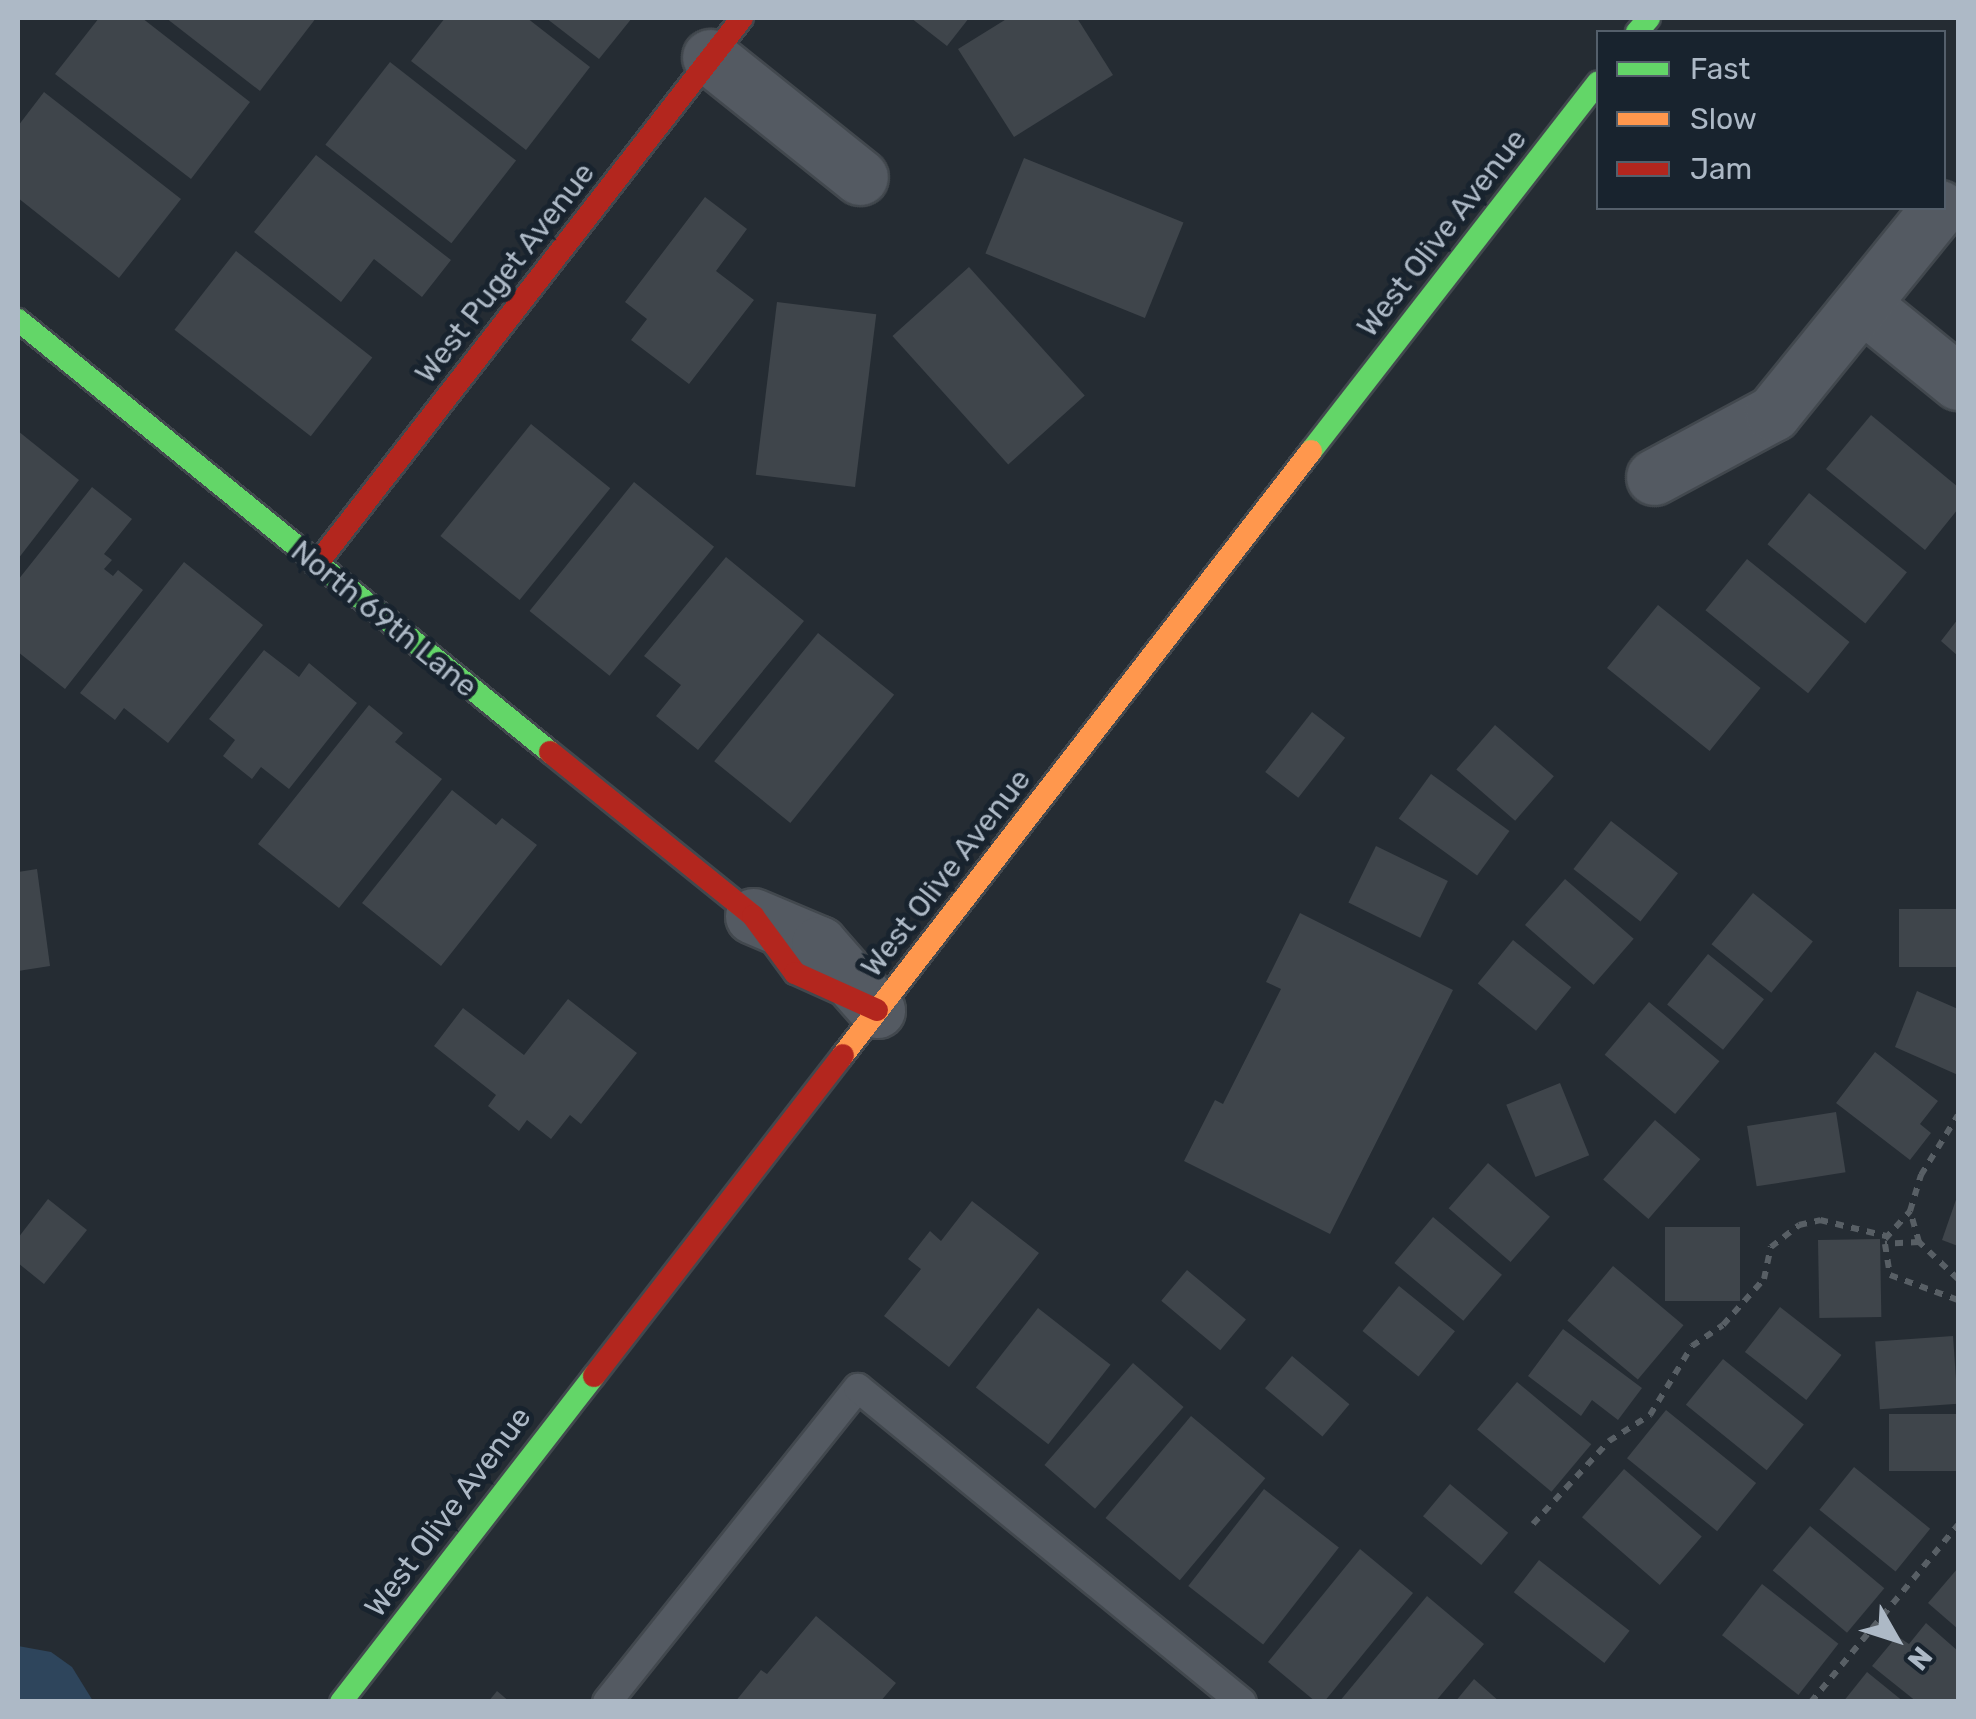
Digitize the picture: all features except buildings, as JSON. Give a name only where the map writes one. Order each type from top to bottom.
[{"type":"main road","name":"West Puget Avenue","points":[[316,565],[726,38]]},
{"type":"main road","name":"West Olive Avenue","points":[[341,1702],[1596,85]]},
{"type":"main road","name":"North 69th Lane","points":[[18,320],[752,916]]},
{"type":"street","points":[[726,38],[860,177]]},
{"type":"street","points":[[1654,476],[1773,412],[1937,210]]},
{"type":"street","points":[[1862,304],[1958,382]]},
{"type":"street","name":"North 69th Lane","points":[[752,916],[819,944],[878,1010]]},
{"type":"lane","points":[[607,1702],[858,1388],[1242,1702]]},
{"type":"path","points":[[1958,1115],[1921,1175],[1910,1211],[1885,1240],[1890,1275],[1958,1300]]},
{"type":"path","points":[[1910,1211],[1919,1242],[1958,1279]]},
{"type":"path","points":[[1533,1524],[1609,1442],[1650,1416],[1692,1346],[1723,1325],[1764,1279],[1771,1247],[1799,1224],[1820,1220],[1885,1240],[1919,1242]]},
{"type":"path","points":[[1811,1702],[1958,1525]]},
{"type":"water","points":[[18,1646],[51,1652],[72,1667],[93,1701],[18,1701]]},
{"type":"traffic: fast","points":[[1639,30],[1649,18]]},
{"type":"traffic: fast","points":[[1311,451],[1596,85]]},
{"type":"traffic: fast","points":[[18,320],[550,752]]},
{"type":"traffic: fast","points":[[341,1702],[594,1376]]},
{"type":"traffic: slow","points":[[843,1055],[1311,451]]},
{"type":"traffic: jam","points":[[316,565],[742,18]]},
{"type":"traffic: jam","points":[[550,752],[753,916],[795,973],[877,1010]]},
{"type":"traffic: jam","points":[[594,1376],[843,1055]]}]
